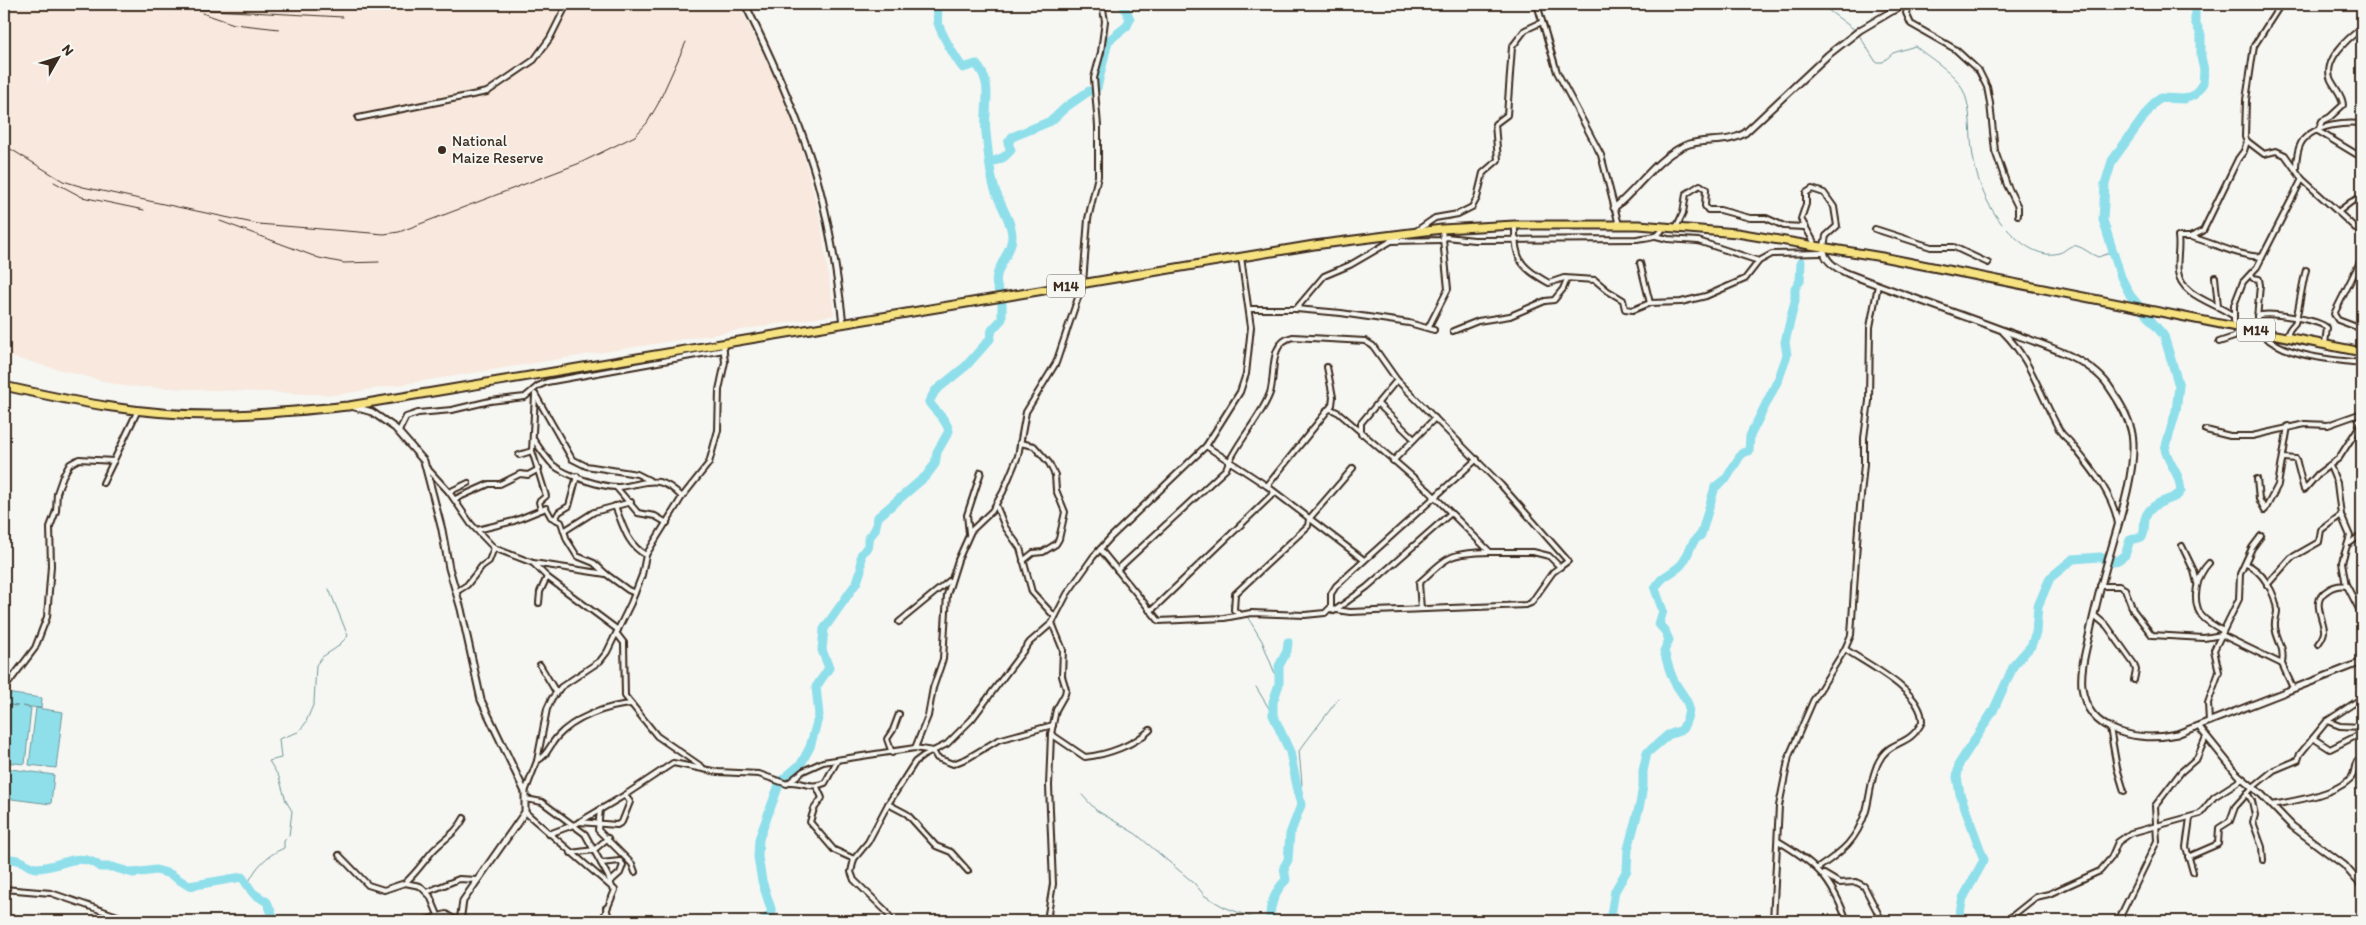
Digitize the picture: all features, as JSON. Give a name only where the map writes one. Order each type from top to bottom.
[{"type":"highway","name":"M14","points":[[4,386],[88,405],[138,410],[235,415],[349,406],[542,374],[723,347],[843,324],[1242,257],[1414,232],[1515,225],[1663,227],[1737,233],[1815,244],[1823,249],[2236,326],[2362,352]]},
{"type":"street","points":[[358,118],[487,92],[534,60],[550,38],[567,4]]},
{"type":"street","points":[[745,4],[782,82],[813,168],[831,240],[843,324]]},
{"type":"street","points":[[916,748],[928,716],[933,688],[943,659],[947,595],[951,580],[969,535],[996,505],[1016,462],[1026,412],[1056,362],[1083,283],[1088,219],[1098,176],[1098,126],[1094,78],[1101,52],[1105,21],[1102,4]]},
{"type":"street","points":[[1537,4],[1553,63],[1564,90],[1601,155],[1619,225]]},
{"type":"street","points":[[1614,208],[1628,196],[1652,168],[1680,148],[1692,144],[1731,139],[1744,134],[1828,55],[1860,30],[1904,4]]},
{"type":"street","points":[[1909,4],[1906,13],[1911,24],[1955,49],[1979,71],[1990,103],[1995,151],[2007,185],[2018,207],[2018,215]]},
{"type":"street","points":[[2190,237],[2203,231],[2238,158],[2244,151],[2247,141],[2244,118],[2254,46],[2281,4]]},
{"type":"street","points":[[1414,232],[1435,218],[1464,212],[1475,203],[1484,173],[1498,160],[1495,124],[1507,115],[1512,48],[1525,30],[1542,22]]},
{"type":"street","points":[[2318,131],[2322,121],[2330,118],[2343,105],[2329,74],[2330,63],[2349,39],[2362,28]]},
{"type":"street","points":[[2296,168],[2304,139],[2318,131],[2344,123],[2362,124]]},
{"type":"street","points":[[2318,131],[2356,154],[2362,155]]},
{"type":"street","points":[[2247,141],[2264,154],[2280,152],[2296,168],[2302,179],[2362,234]]},
{"type":"street","points":[[2232,315],[2243,282],[2251,274],[2262,257],[2302,179]]},
{"type":"street","points":[[1676,228],[1683,213],[1686,194],[1700,185],[1706,189],[1705,206],[1708,210],[1720,210],[1750,218],[1766,218],[1784,226],[1804,227]]},
{"type":"street","points":[[1515,225],[1517,255],[1529,273],[1549,283],[1567,279],[1595,280],[1608,292],[1623,300],[1626,309],[1639,309],[1650,303],[1681,302],[1706,296],[1745,279],[1759,261],[1776,253],[1817,254],[1823,249],[1826,236],[1835,229],[1838,222],[1830,199],[1819,190],[1812,189],[1806,193],[1806,204],[1801,219],[1815,244]]},
{"type":"street","points":[[2338,212],[2352,202],[2362,198]]},
{"type":"street","points":[[1656,236],[1663,227]]},
{"type":"street","points":[[1428,328],[1448,289],[1442,229]]},
{"type":"street","points":[[1875,229],[1931,247],[1954,248],[1988,263]]},
{"type":"street","points":[[1296,309],[1324,276],[1350,265],[1404,234]]},
{"type":"street","points":[[1390,241],[1442,240],[1446,237],[1463,240],[1515,240],[1637,239],[1656,236],[1668,239],[1698,240],[1759,261]]},
{"type":"street","points":[[2219,342],[2234,337],[2236,326],[2232,315],[2191,292],[2178,276],[2180,251],[2178,237],[2190,237],[2202,242],[2214,243],[2238,253],[2262,257]]},
{"type":"street","points":[[1823,249],[1839,270],[2002,330],[2061,353],[2087,366],[2100,376],[2116,398],[2128,420],[2133,444],[2118,526],[2100,586],[2082,666],[2082,689],[2088,706],[2110,728],[2128,736],[2145,738],[2172,735],[2199,727],[2362,662]]},
{"type":"street","points":[[892,921],[886,911],[854,880],[851,872],[854,860],[868,842],[888,804],[915,762],[947,744],[972,719],[1030,642],[1052,624],[1080,574],[1100,549],[1206,446],[1240,392],[1246,374],[1251,339],[1242,257]]},
{"type":"street","points":[[2362,258],[2334,314],[2338,320],[2362,329]]},
{"type":"street","points":[[1640,263],[1650,303]]},
{"type":"street","points":[[2287,336],[2290,328],[2295,323],[2306,270]]},
{"type":"street","points":[[2251,274],[2253,278],[2260,280],[2256,330],[2270,341],[2304,355],[2362,363]]},
{"type":"street","points":[[2215,277],[2218,306]]},
{"type":"street","points":[[1452,331],[1478,321],[1510,316],[1545,301],[1554,300],[1563,289],[1567,279]]},
{"type":"street","points":[[1773,921],[1779,806],[1794,741],[1813,701],[1845,649],[1851,635],[1864,464],[1864,438],[1870,401],[1870,326],[1878,285]]},
{"type":"street","points":[[1249,309],[1296,309],[1341,313],[1434,330]]},
{"type":"street","points":[[2257,316],[2267,313],[2320,322],[2326,326],[2328,332],[2325,344]]},
{"type":"street","points":[[2002,330],[2025,360],[2064,436],[2089,466],[2112,501],[2118,526]]},
{"type":"street","points":[[1116,570],[1226,469],[1228,460],[1265,404],[1272,384],[1277,348],[1287,338],[1326,338],[1364,341],[1373,346],[1397,380],[1477,459],[1568,561],[1560,567],[1529,604],[1421,609],[1332,610]]},
{"type":"street","points":[[399,431],[406,417],[418,413],[452,410],[490,401],[525,397],[538,386],[547,382],[723,347],[725,362],[719,390],[718,430],[714,452],[704,471],[682,497],[646,555],[635,592],[608,652],[600,661],[556,692],[547,709],[537,761],[525,792]]},
{"type":"street","points":[[1327,367],[1332,398],[1338,413]]},
{"type":"street","points":[[541,510],[539,502],[546,496],[532,451],[535,394],[542,374]]},
{"type":"street","points":[[1348,422],[1354,425],[1361,423],[1397,380]]},
{"type":"street","points":[[535,394],[572,459],[586,466],[637,474],[649,480],[667,483],[682,497]]},
{"type":"street","points":[[1266,486],[1327,410],[1332,398]]},
{"type":"street","points":[[1378,404],[1414,439]]},
{"type":"street","points":[[349,406],[372,412],[399,431],[416,449],[428,469],[449,492],[477,530],[494,548],[533,563],[606,574]]},
{"type":"street","points":[[1327,410],[1331,409],[1338,413],[1435,496],[1490,552]]},
{"type":"street","points":[[103,483],[138,410]]},
{"type":"street","points":[[2206,430],[2242,436],[2263,434],[2288,426],[2305,424],[2328,425],[2362,413]]},
{"type":"street","points":[[1393,460],[1435,418]]},
{"type":"street","points":[[2284,458],[2296,459],[2304,490],[2346,448],[2362,422]]},
{"type":"street","points":[[1361,423],[1361,434]]},
{"type":"street","points":[[2257,479],[2259,500],[2266,510],[2278,485],[2288,426]]},
{"type":"street","points":[[534,440],[555,466],[577,476],[616,487],[649,480]]},
{"type":"street","points":[[1020,443],[1034,446],[1050,463],[1055,475],[1056,490],[1066,512],[1056,544],[1043,552],[1033,553],[1023,561]]},
{"type":"street","points":[[1206,446],[1266,486],[1364,560]]},
{"type":"street","points":[[519,455],[532,451]]},
{"type":"street","points":[[4,689],[35,648],[47,617],[51,566],[50,527],[56,511],[57,493],[63,476],[70,464],[80,459],[114,461]]},
{"type":"street","points":[[1332,610],[1332,590],[1477,459]]},
{"type":"street","points":[[2330,466],[2337,483],[2341,515],[2350,536],[2342,562],[2346,586],[2362,615]]},
{"type":"street","points":[[1240,615],[1234,610],[1235,594],[1308,526],[1309,518],[1353,468]]},
{"type":"street","points":[[422,921],[438,915],[450,915],[458,921],[463,901],[525,812],[526,799],[525,792],[481,700],[428,469]]},
{"type":"street","points":[[455,500],[489,484],[500,484],[520,474],[528,475],[539,469]]},
{"type":"street","points":[[969,535],[967,515],[981,472]]},
{"type":"street","points":[[555,519],[559,512],[569,506],[577,476]]},
{"type":"street","points":[[449,492],[468,483]]},
{"type":"street","points":[[616,487],[631,502],[638,513],[655,516],[667,523]]},
{"type":"street","points":[[1149,610],[1154,608],[1274,493]]},
{"type":"street","points":[[564,530],[594,512],[631,502]]},
{"type":"street","points":[[996,505],[1005,527],[1020,548],[1032,592],[1055,617]]},
{"type":"street","points":[[616,506],[630,542],[635,549],[646,555]]},
{"type":"street","points":[[477,530],[514,521],[546,508],[555,519],[561,522],[576,556],[594,563],[628,590],[635,592]]},
{"type":"street","points":[[1100,549],[1159,621],[1224,618],[1240,615],[1305,615],[1325,613],[1367,587],[1451,513]]},
{"type":"street","points":[[2267,585],[2291,558],[2319,542],[2322,530],[2341,515]]},
{"type":"street","points":[[2348,544],[2362,534]]},
{"type":"street","points":[[2209,722],[2208,703],[2218,672],[2214,650],[2238,599],[2238,580],[2252,548],[2261,536]]},
{"type":"street","points":[[2182,546],[2194,571],[2197,588]]},
{"type":"street","points":[[456,592],[468,585],[482,566],[489,561],[494,548]]},
{"type":"street","points":[[1421,609],[1419,583],[1448,556],[1462,552],[1533,552],[1550,556],[1560,567]]},
{"type":"street","points":[[533,563],[547,577],[617,632],[624,643],[624,692],[631,704],[657,736],[704,768]]},
{"type":"street","points":[[2209,563],[2201,573],[2197,588],[2196,600],[2201,615],[2222,633],[2250,651],[2282,664]]},
{"type":"street","points":[[2246,564],[2254,567],[2267,585],[2276,606],[2275,625],[2283,647],[2282,664],[2293,688]]},
{"type":"street","points":[[539,603],[540,592],[547,577]]},
{"type":"street","points":[[898,622],[951,580]]},
{"type":"street","points":[[2100,586],[2119,586],[2125,589],[2133,610],[2152,635],[2204,638],[2222,633]]},
{"type":"street","points":[[2318,644],[2324,630],[2319,613],[2321,597],[2329,590],[2346,586]]},
{"type":"street","points":[[2094,615],[2107,626],[2127,653],[2136,670],[2134,680]]},
{"type":"street","points":[[1052,624],[1062,650],[1062,676],[1066,689],[1066,694],[1058,705],[1051,734],[1049,786],[1053,884],[1048,914],[1052,921]]},
{"type":"street","points":[[1818,868],[1842,852],[1850,843],[1866,810],[1871,784],[1883,755],[1895,746],[1910,739],[1922,722],[1920,710],[1913,696],[1845,649]]},
{"type":"street","points":[[540,666],[556,692]]},
{"type":"street","points":[[2188,857],[2218,844],[2219,828],[2230,822],[2232,811],[2247,793],[2274,770],[2298,760],[2300,754],[2327,721],[2362,698]]},
{"type":"street","points":[[537,761],[546,754],[556,738],[578,721],[605,710],[631,704]]},
{"type":"street","points":[[892,753],[886,739],[893,730],[899,714]]},
{"type":"street","points":[[2327,721],[2340,726],[2362,727]]},
{"type":"street","points":[[933,751],[937,758],[952,764],[968,758],[998,740],[1053,725]]},
{"type":"street","points":[[2199,727],[2242,779],[2253,787],[2292,826],[2337,859],[2360,880],[2362,886]]},
{"type":"street","points":[[2110,728],[2117,768],[2124,791]]},
{"type":"street","points":[[1051,734],[1085,757],[1124,746],[1140,739],[1150,730]]},
{"type":"street","points":[[2313,738],[2330,749],[2362,733]]},
{"type":"street","points":[[2118,921],[2158,841],[2155,806],[2181,772],[2197,758],[2206,737]]},
{"type":"street","points":[[791,782],[799,773],[823,762],[916,748],[933,751]]},
{"type":"street","points":[[2272,805],[2312,796],[2345,783],[2353,775],[2355,764],[2362,759]]},
{"type":"street","points":[[549,834],[579,822],[625,795],[673,763],[718,772],[759,774],[787,784],[800,782],[817,787],[825,783],[837,761]]},
{"type":"street","points":[[2006,921],[2036,897],[2049,894],[2096,874],[2105,867],[2118,842],[2131,833],[2156,825],[2190,818],[2205,810],[2214,797],[2242,779]]},
{"type":"street","points":[[817,787],[822,798],[814,809],[810,822],[834,850],[854,860]]},
{"type":"street","points":[[2247,793],[2252,801],[2255,815],[2254,824],[2262,847],[2263,860]]},
{"type":"street","points":[[579,822],[617,825],[622,822],[630,802],[625,795]]},
{"type":"street","points":[[526,799],[542,802],[585,834],[615,892],[606,908],[602,921]]},
{"type":"street","points":[[888,804],[907,814],[936,846],[950,852],[968,871]]},
{"type":"street","points":[[600,809],[598,830],[625,856],[632,864],[635,872]]},
{"type":"street","points":[[525,812],[612,888]]},
{"type":"street","points":[[339,855],[368,884],[384,890],[405,882],[417,872],[431,853],[457,831],[464,818]]},
{"type":"street","points":[[2190,818],[2186,840],[2188,857],[2193,872]]},
{"type":"street","points":[[571,853],[594,850],[608,838]]},
{"type":"street","points":[[1778,840],[1839,883],[1856,882],[1864,886],[1870,894],[1877,914],[1882,921]]},
{"type":"street","points":[[610,882],[623,868],[622,862],[625,856]]},
{"type":"street","points":[[602,864],[622,862]]},
{"type":"street","points":[[596,875],[602,864]]},
{"type":"street","points":[[1822,872],[1833,890],[1847,921]]},
{"type":"street","points":[[428,892],[459,879],[477,880]]},
{"type":"street","points":[[405,882],[420,886],[428,892],[436,906],[438,915]]},
{"type":"street","points":[[4,889],[51,893],[132,921]]},
{"type":"street","points":[[606,908],[610,921]]},
{"type":"street","points":[[384,921],[401,921]]},
{"type":"shaded area","points":[[4,4],[738,4],[777,82],[801,146],[820,218],[834,315],[335,395],[123,386],[4,355]]},
{"type":"water","points":[[5,693],[42,698],[41,708],[22,706],[31,708],[25,764],[4,762],[4,705],[18,706],[4,704]]},
{"type":"water","points":[[36,708],[63,712],[56,768],[29,765]]},
{"type":"water","points":[[4,768],[54,775],[51,804],[4,798]]},
{"type":"waterway","points":[[936,4],[938,23],[956,58],[963,68],[976,64],[982,72],[987,88],[985,124],[991,171],[995,190],[1010,224],[1012,236],[1011,244],[996,279],[1000,293]]},
{"type":"waterway","points":[[1097,88],[1108,41],[1127,26],[1130,19],[1123,4]]},
{"type":"waterway","points":[[1820,4],[1855,30]]},
{"type":"waterway","points":[[1958,921],[1963,898],[1984,860],[1960,794],[1957,777],[1959,764],[1993,711],[2014,665],[2031,646],[2036,633],[2038,606],[2050,578],[2073,559],[2100,557],[2113,562],[2118,560],[2125,555],[2130,540],[2142,537],[2145,518],[2149,511],[2158,504],[2175,497],[2181,491],[2178,478],[2165,449],[2176,411],[2179,386],[2164,336],[2130,295],[2121,277],[2103,220],[2105,184],[2112,161],[2154,103],[2161,98],[2184,99],[2195,95],[2203,83],[2204,70],[2201,57],[2201,35],[2195,21],[2195,4]]},
{"type":"waterway","points":[[1859,35],[1876,62],[1883,62],[1893,53],[1915,46],[1949,72],[1960,84],[1968,108],[1972,151],[1980,184],[1989,205],[2002,224]]},
{"type":"waterway","points":[[990,163],[1004,157],[1011,150],[1008,143],[1012,137],[1051,121],[1066,107],[1089,91]]},
{"type":"waterway","points":[[2007,229],[2023,244],[2044,254],[2059,253],[2074,246],[2080,247],[2098,257],[2113,252]]},
{"type":"waterway","points":[[1610,921],[1615,891],[1627,870],[1628,849],[1640,804],[1643,771],[1647,753],[1668,735],[1682,730],[1689,708],[1669,670],[1664,651],[1669,640],[1659,624],[1663,611],[1655,589],[1660,581],[1678,568],[1684,561],[1694,541],[1701,535],[1715,487],[1726,479],[1742,453],[1749,451],[1750,436],[1779,378],[1787,355],[1785,342],[1795,301],[1795,288],[1800,281],[1801,262]]},
{"type":"waterway","points":[[764,921],[772,912],[762,881],[758,857],[759,839],[780,782],[801,764],[810,747],[819,715],[816,687],[829,668],[822,650],[824,629],[857,582],[861,570],[861,555],[868,546],[868,539],[875,530],[878,517],[926,476],[935,464],[937,452],[949,431],[948,426],[929,402],[935,391],[966,366],[990,339],[992,330],[1002,319],[1002,303]]},
{"type":"waterway","points":[[248,884],[262,862],[284,848],[284,841],[289,836],[292,811],[286,801],[279,777],[269,761],[281,758],[279,739],[298,732],[305,724],[314,703],[316,665],[322,657],[336,648],[348,636],[329,589]]},
{"type":"waterway","points":[[1230,603],[1232,612],[1235,613]]},
{"type":"waterway","points":[[1244,616],[1247,616],[1262,641],[1279,684]]},
{"type":"waterway","points":[[1270,921],[1274,899],[1286,880],[1284,867],[1288,860],[1290,834],[1301,805],[1290,752],[1273,715],[1273,702],[1279,684],[1279,666],[1287,651],[1288,642]]},
{"type":"waterway","points":[[1256,687],[1273,715]]},
{"type":"waterway","points":[[1298,792],[1302,784],[1299,751],[1339,698]]},
{"type":"waterway","points":[[1082,795],[1096,810],[1136,834],[1194,883],[1205,896],[1224,907],[1261,921]]},
{"type":"waterway","points":[[4,858],[19,860],[35,868],[77,859],[92,862],[100,867],[112,867],[133,873],[156,870],[170,874],[189,886],[242,877],[253,893],[267,902],[275,921]]},
{"type":"railway","points":[[177,4],[193,9],[343,17]]},
{"type":"railway","points":[[250,4],[292,6],[338,4]]},
{"type":"railway","points":[[202,13],[234,24],[279,29]]},
{"type":"railway","points":[[4,145],[63,181],[83,187],[258,224],[384,234],[399,232],[580,163],[635,136],[647,123],[658,104],[686,42]]},
{"type":"railway","points":[[54,182],[82,197],[144,210]]},
{"type":"railway","points":[[220,221],[319,258],[344,263],[379,262]]},
{"type":"place","name":"National Maize Reserve","points":[[442,150]]}]
